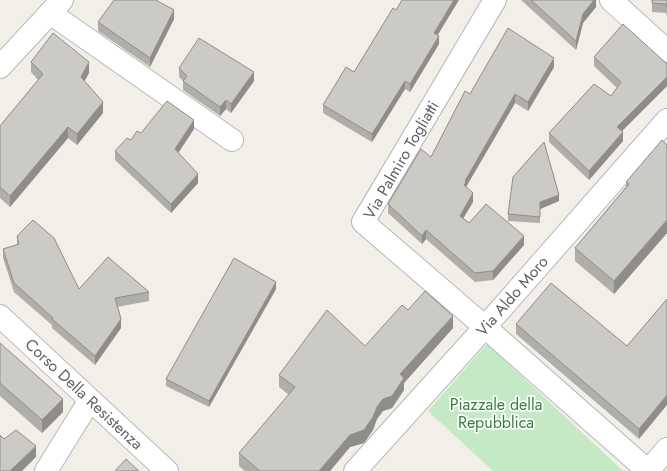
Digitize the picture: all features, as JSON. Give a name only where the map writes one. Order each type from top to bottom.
[{"type":"street","name":"Via Palmiro Togliatti","points":[[485,327],[363,222],[495,0]]},
{"type":"street","points":[[611,0],[667,51]]},
{"type":"street","points":[[0,67],[56,6],[232,140]]},
{"type":"street","name":"Via Aldo Moro","points":[[355,471],[665,127]]},
{"type":"street","name":"Corso Della Resistenza","points":[[0,316],[167,471]]},
{"type":"street","points":[[485,327],[648,471],[667,449]]},
{"type":"street","points":[[46,471],[90,400]]},
{"type":"green space","name":"Piazzale della Repubblica","points":[[487,344],[623,471],[493,471],[428,411]]},
{"type":"building","points":[[114,0],[156,0],[174,10],[150,58],[98,22]]},
{"type":"building","points":[[402,0],[454,0],[434,33],[439,36],[410,84],[405,81],[372,134],[323,105],[346,67],[354,72],[393,8],[396,10]]},
{"type":"building","points":[[531,0],[594,0],[583,14],[576,41]]},
{"type":"building","points":[[652,0],[667,0],[667,7],[666,4],[652,3]]},
{"type":"building","points":[[623,24],[667,64],[667,77],[617,127],[623,132],[589,171],[549,133],[594,84],[611,96],[621,82],[594,57]]},
{"type":"building","points":[[508,28],[554,58],[528,102],[515,94],[465,181],[466,182],[464,185],[473,193],[460,216],[469,223],[486,204],[524,236],[493,271],[475,273],[426,230],[422,236],[388,204],[421,149],[431,157],[465,91],[470,94]]},
{"type":"building","points":[[53,33],[89,62],[81,77],[103,102],[77,134],[68,127],[10,196],[0,187],[0,126],[43,74],[31,62]]},
{"type":"building","points":[[199,38],[254,72],[231,104],[226,100],[220,107],[183,81],[187,76],[179,68]]},
{"type":"building","points":[[167,101],[194,120],[175,149],[198,174],[171,204],[115,151],[127,138],[131,140],[137,131],[141,133]]},
{"type":"building","points":[[662,140],[667,145],[667,220],[614,281],[575,248],[629,184],[626,182]]},
{"type":"building","points":[[544,142],[559,195],[540,202],[540,217],[508,214],[513,177]]},
{"type":"building","points":[[33,220],[54,238],[79,289],[108,257],[149,292],[115,298],[121,319],[95,356],[52,319],[53,318],[14,283],[3,249],[19,244],[17,236]]},
{"type":"building","points":[[234,258],[276,282],[209,401],[166,379]]},
{"type":"building","points":[[551,283],[627,346],[667,299],[667,395],[639,429],[516,324]]},
{"type":"building","points":[[425,291],[453,316],[400,374],[404,378],[392,396],[383,399],[364,430],[350,435],[319,471],[260,471],[239,453],[295,387],[279,375],[327,310],[365,346],[402,305],[408,310]]},
{"type":"building","points":[[0,343],[63,399],[42,420],[0,383]]},
{"type":"building","points":[[16,430],[36,446],[10,471],[0,471],[0,435],[4,439]]},
{"type":"building","points":[[126,459],[139,471],[115,471]]}]
